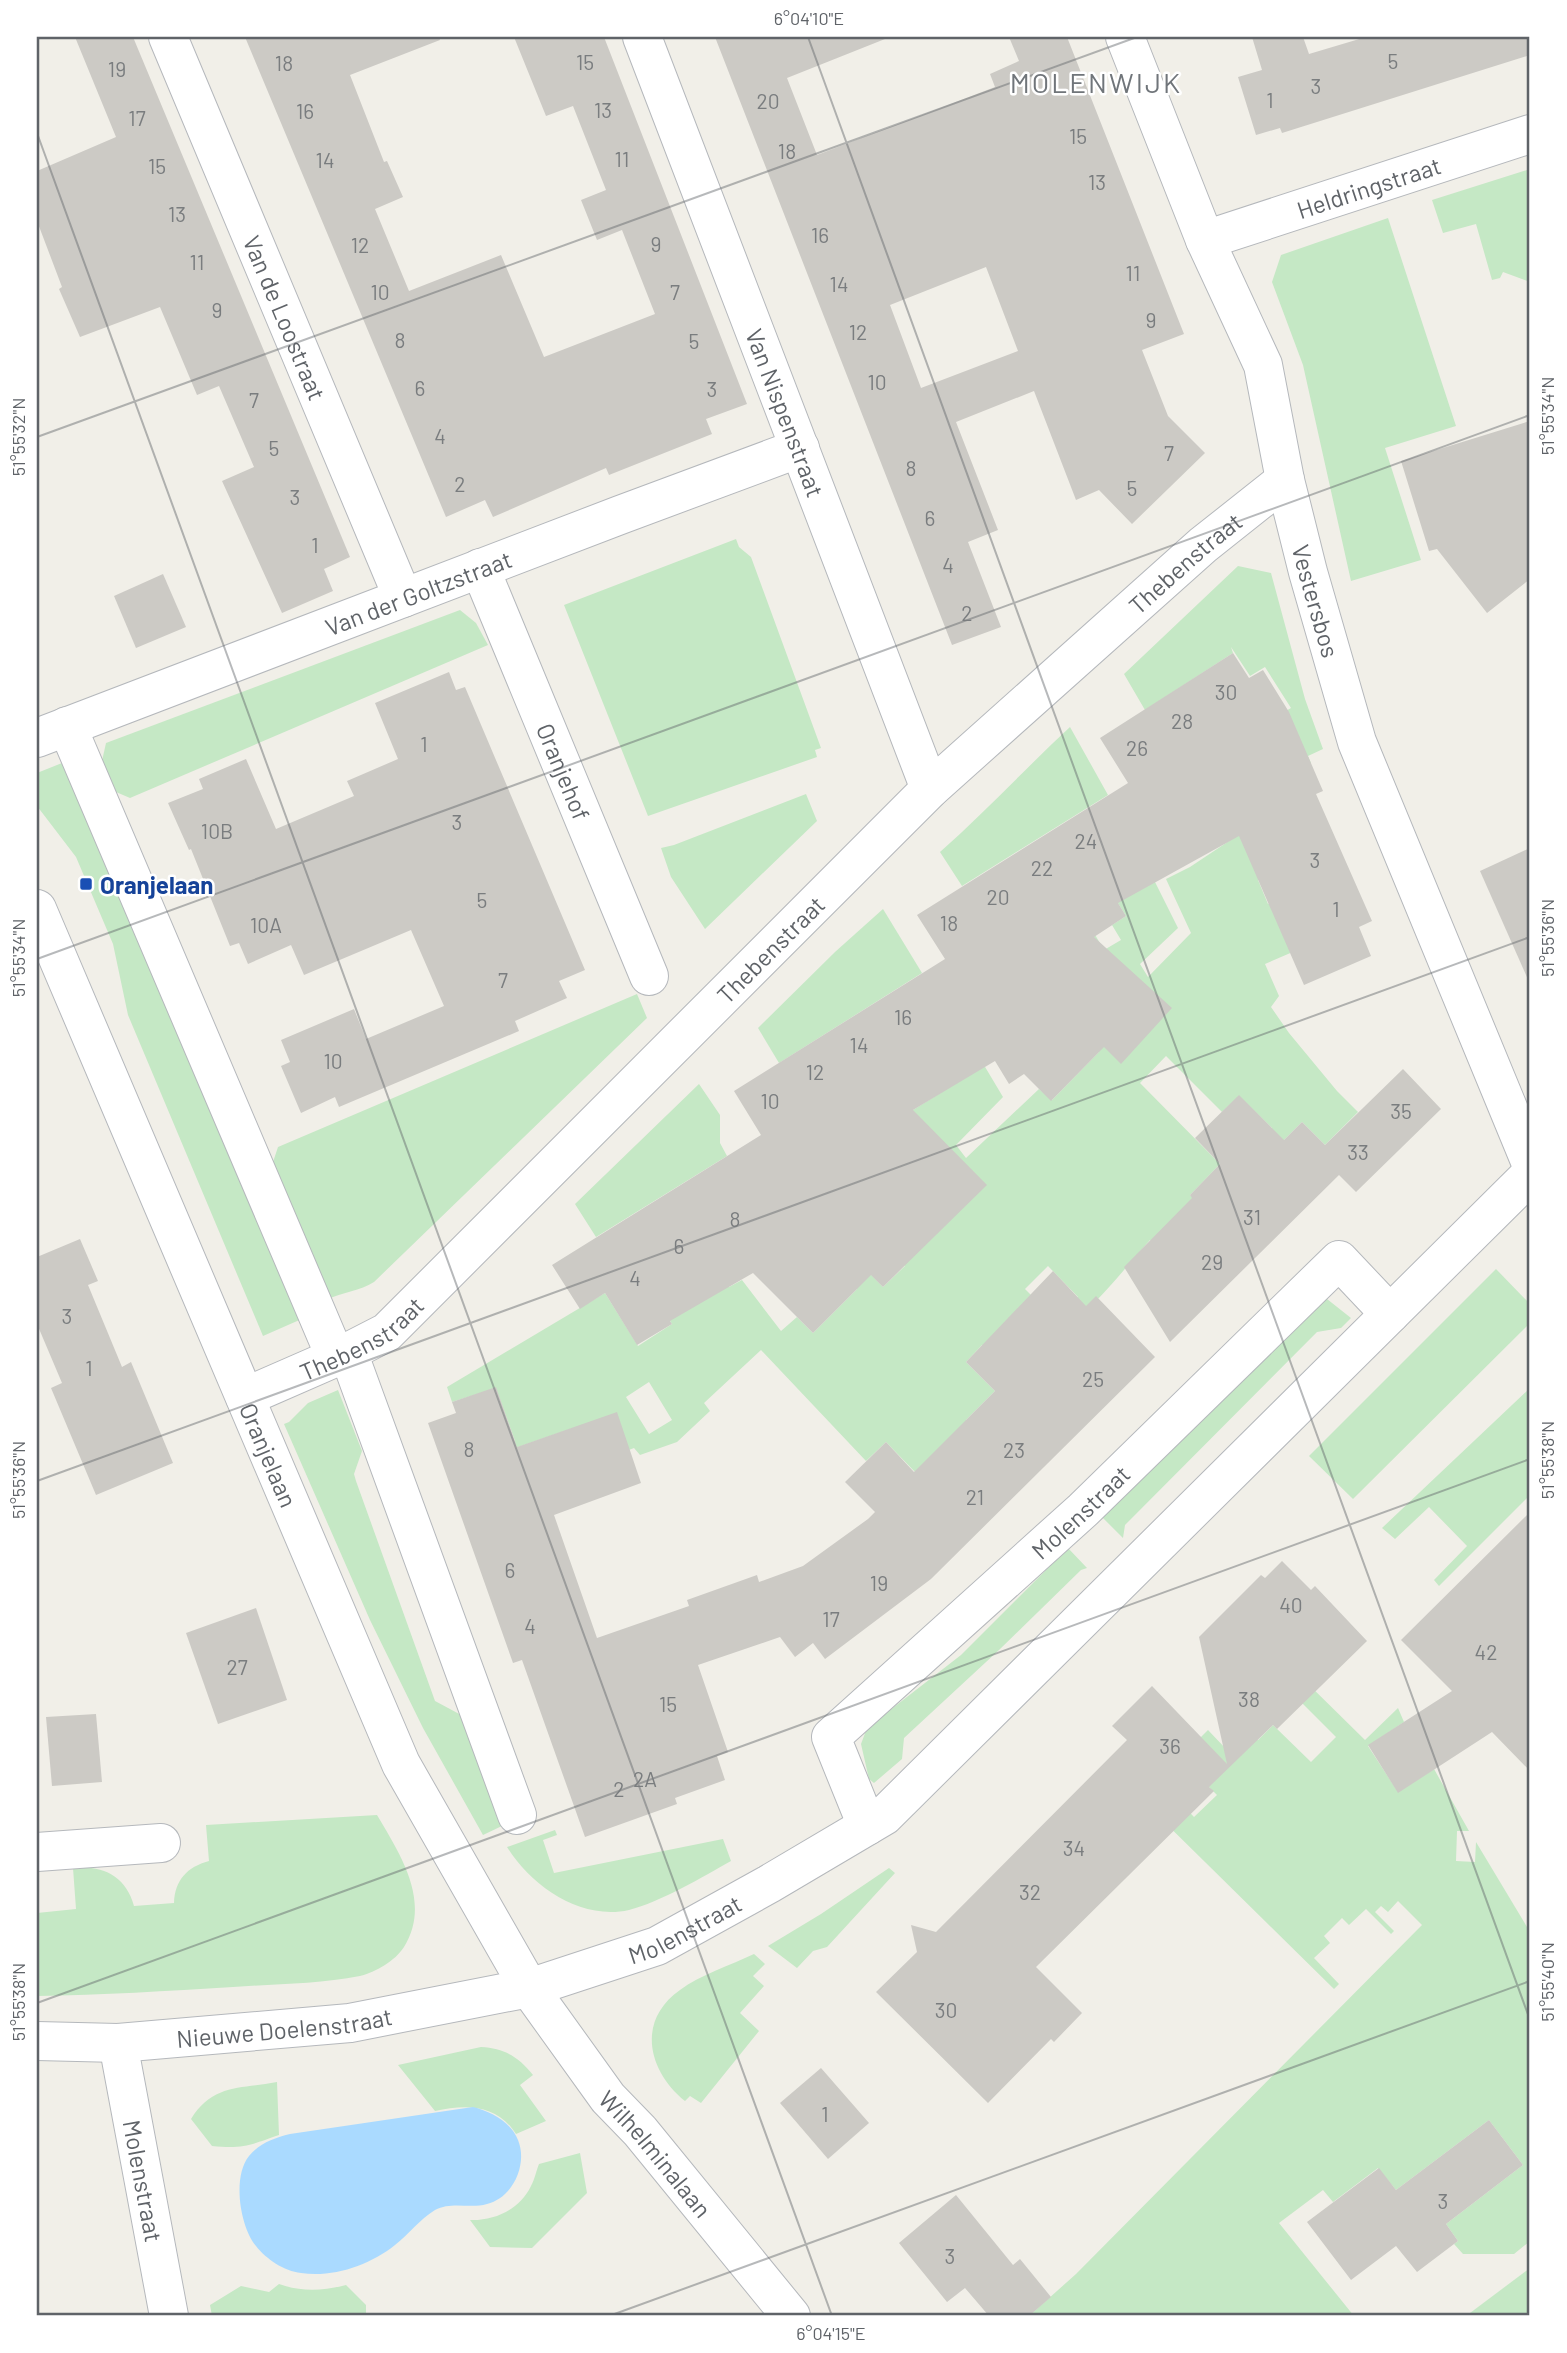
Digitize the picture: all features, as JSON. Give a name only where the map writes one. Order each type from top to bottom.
[{"type":"street","name":"Van de Loostraat","points":[[168,37],[403,598]]},
{"type":"street","name":"Van Nispenstraat","points":[[642,37],[930,789]]},
{"type":"street","name":"Vestersbos","points":[[1125,37],[1205,240],[1263,365],[1285,480],[1308,572],[1357,741],[1530,1161]]},
{"type":"street","name":"Heldringstraat","points":[[1205,240],[1530,134]]},
{"type":"street","name":"Van der Goltzstraat","points":[[52,732],[800,448]]},
{"type":"street","name":"Thebenstraat","points":[[245,1397],[387,1332],[930,789],[1203,545],[1285,480]]},
{"type":"street","name":"Oranjehof","points":[[480,568],[649,976]]},
{"type":"street","points":[[52,732],[342,1354],[517,1815]]},
{"type":"street","name":"Oranjelaan","points":[[37,909],[401,1764],[529,1988]]},
{"type":"street","name":"Molenstraat","points":[[529,1988],[657,1946],[884,1816],[1530,1175]]},
{"type":"street","name":"Molenstraat","points":[[867,1826],[831,1737],[1083,1510],[1339,1260],[1390,1314]]},
{"type":"street","points":[[37,1852],[161,1843]]},
{"type":"street","name":"Nieuwe Doelenstraat","points":[[37,2041],[117,2043],[350,2023],[529,1988]]},
{"type":"street","name":"Wilhelminalaan","points":[[529,1988],[608,2098],[640,2132],[791,2316]]},
{"type":"street","name":"Molenstraat","points":[[117,2043],[169,2316]]},
{"type":"green space","points":[[1530,169],[1530,282],[1503,272],[1500,278],[1492,280],[1476,224],[1443,233],[1432,200]]},
{"type":"green space","points":[[1388,218],[1456,426],[1385,448],[1421,560],[1351,581],[1303,365],[1272,282],[1281,255]]},
{"type":"green space","points":[[736,539],[739,547],[751,557],[821,748],[815,750],[817,757],[648,816],[564,605]]},
{"type":"green space","points":[[1238,566],[1271,573],[1305,699],[1323,749],[1308,756],[1311,763],[1273,779],[1276,788],[1253,803],[1263,818],[1242,832],[1253,858],[1268,852],[1277,872],[1258,880],[1268,904],[1288,896],[1309,945],[1265,964],[1279,996],[1271,1007],[1337,1091],[1358,1112],[1325,1145],[1302,1122],[1278,1146],[1267,1134],[1272,1128],[1239,1096],[1222,1112],[1166,1056],[1140,1083],[1220,1164],[1190,1195],[1202,1208],[1186,1225],[1189,1229],[1164,1254],[1150,1240],[1094,1303],[1112,1321],[1097,1337],[1085,1325],[1068,1342],[1060,1334],[1033,1360],[1035,1363],[1018,1381],[982,1345],[966,1362],[995,1391],[966,1420],[981,1435],[969,1447],[956,1433],[916,1473],[886,1442],[866,1461],[761,1350],[704,1403],[710,1411],[677,1442],[640,1455],[634,1448],[587,1466],[573,1428],[515,1448],[517,1456],[506,1460],[501,1446],[515,1441],[496,1388],[452,1402],[447,1387],[605,1293],[638,1346],[672,1324],[653,1293],[657,1290],[645,1270],[669,1255],[682,1274],[710,1257],[729,1287],[742,1280],[781,1331],[797,1317],[813,1333],[857,1289],[842,1273],[857,1260],[883,1287],[905,1266],[879,1239],[886,1233],[875,1217],[833,1261],[827,1262],[815,1254],[782,1201],[779,1161],[762,1135],[809,1106],[821,1123],[806,1134],[825,1165],[838,1157],[851,1177],[870,1165],[857,1146],[861,1142],[830,1093],[939,1024],[956,1025],[963,1030],[1003,1097],[956,1145],[966,1158],[1039,1089],[1052,1100],[1099,1052],[1083,1035],[1074,1044],[1061,1038],[1036,1065],[1007,1020],[981,1037],[942,969],[945,960],[971,944],[1004,996],[1050,967],[1030,934],[1003,951],[990,931],[1065,884],[1104,950],[1121,940],[1112,925],[1126,916],[1106,884],[1091,893],[1081,875],[1123,849],[1114,835],[1127,826],[1178,928],[1140,964],[1148,977],[1191,933],[1166,879],[1190,867],[1229,841],[1212,816],[1175,839],[1153,798],[1143,803],[1187,776],[1175,757],[1254,706],[1265,723],[1291,708],[1265,667],[1250,676],[1231,647],[1233,653],[1145,710],[1124,674]],"holes":[[[1082,986],[1099,1013],[1074,1028],[1058,1002]],[[922,1059],[942,1092],[913,1110],[893,1078]],[[1048,1266],[1078,1297],[1056,1320],[1025,1289]],[[649,1382],[672,1420],[649,1434],[626,1397]]]},
{"type":"green space","points":[[460,610],[476,623],[488,645],[130,798],[109,789],[102,761],[106,743]]},
{"type":"green space","points":[[1070,727],[1108,795],[962,886],[940,852]]},
{"type":"green space","points":[[62,763],[304,1318],[263,1336],[128,1015],[113,944],[76,857],[37,806],[37,773]]},
{"type":"green space","points":[[806,794],[817,821],[705,929],[671,877],[661,848]]},
{"type":"green space","points":[[883,909],[922,973],[779,1063],[758,1028]]},
{"type":"green space","points":[[637,994],[647,1018],[374,1282],[328,1299],[271,1168],[278,1147]]},
{"type":"green space","points":[[699,1084],[720,1115],[720,1143],[727,1156],[596,1237],[575,1204]]},
{"type":"green space","points":[[1496,1269],[1530,1304],[1530,1323],[1353,1499],[1309,1456]]},
{"type":"green space","points":[[1327,1299],[1351,1318],[1341,1328],[1317,1332],[1125,1525],[1123,1538],[1101,1516],[1320,1302]]},
{"type":"green space","points":[[1530,1388],[1530,1495],[1439,1586],[1434,1580],[1467,1546],[1429,1507],[1395,1539],[1382,1528]]},
{"type":"green space","points":[[338,1390],[362,1451],[354,1474],[356,1481],[435,1701],[463,1716],[504,1825],[483,1835],[423,1728],[370,1620],[284,1424],[308,1403]]},
{"type":"green space","points":[[1068,1548],[1087,1568],[1081,1570],[904,1738],[902,1759],[874,1783],[869,1779],[861,1744],[867,1728],[961,1655]]},
{"type":"green space","points":[[1300,1676],[1365,1740],[1398,1708],[1404,1722],[1368,1746],[1398,1792],[1434,1769],[1469,1831],[1457,1831],[1456,1861],[1475,1862],[1476,1842],[1530,1932],[1530,2241],[1514,2254],[1463,2254],[1454,2244],[1458,2241],[1446,2224],[1523,2165],[1489,2120],[1396,2190],[1378,2168],[1333,2202],[1323,2190],[1279,2223],[1354,2316],[1029,2316],[1076,2274],[1422,1925],[1398,1901],[1388,1912],[1381,1906],[1375,1912],[1394,1931],[1391,1934],[1366,1909],[1349,1925],[1342,1918],[1324,1936],[1330,1943],[1314,1958],[1339,1984],[1334,1989],[1139,1797],[1158,1779],[1194,1817],[1217,1795],[1180,1758],[1208,1730],[1227,1750],[1247,1730],[1258,1740],[1273,1725],[1311,1762],[1336,1737],[1287,1688]]},
{"type":"green space","points":[[377,1815],[410,1879],[415,1913],[412,1930],[404,1947],[396,1957],[379,1969],[360,1976],[313,1982],[37,1996],[37,1913],[76,1909],[73,1868],[94,1868],[112,1875],[125,1887],[134,1906],[174,1903],[177,1888],[184,1876],[194,1867],[209,1861],[206,1825]]},
{"type":"green space","points":[[555,1830],[557,1835],[543,1840],[554,1873],[723,1839],[731,1861],[641,1906],[611,1912],[593,1910],[576,1905],[543,1887],[529,1875],[507,1847]]},
{"type":"green space","points":[[889,1868],[895,1873],[827,1947],[813,1951],[797,1968],[768,1946],[821,1914]]},
{"type":"green space","points":[[754,1954],[765,1964],[753,1976],[764,1986],[740,2013],[759,2031],[701,2103],[690,2096],[685,2101],[672,2089],[656,2061],[652,2031],[657,2016],[666,2002],[680,1990],[706,1975]]},
{"type":"green space","points":[[481,2047],[504,2052],[528,2069],[533,2075],[520,2085],[546,2121],[516,2134],[500,2117],[480,2109],[458,2107],[435,2111],[398,2065]]},
{"type":"green space","points":[[277,2082],[279,2135],[247,2145],[212,2146],[191,2119],[200,2107],[219,2093]]},
{"type":"green space","points":[[580,2153],[587,2193],[532,2248],[490,2247],[470,2220],[497,2216],[513,2207],[526,2194],[539,2164]]},
{"type":"green space","points":[[1530,2268],[1530,2316],[1466,2316]]},
{"type":"green space","points":[[279,2284],[312,2290],[346,2285],[366,2305],[366,2316],[212,2316],[210,2305],[241,2286],[269,2292]]},
{"type":"water","points":[[473,2107],[493,2114],[505,2123],[515,2134],[521,2149],[516,2179],[496,2201],[481,2205],[441,2207],[374,2259],[326,2274],[301,2273],[282,2267],[265,2255],[250,2238],[240,2202],[241,2176],[249,2156],[263,2144],[290,2134]]},
{"type":"building","points":[[75,37],[133,37],[350,557],[324,569],[333,591],[282,613],[222,481],[254,467],[219,386],[197,395],[160,307],[80,337],[59,289],[62,287],[37,221],[37,171],[116,137]]},
{"type":"building","points":[[245,37],[439,37],[440,40],[350,75],[384,162],[387,161],[403,197],[375,209],[409,291],[501,255],[544,357],[655,314],[622,230],[597,240],[581,200],[606,190],[573,106],[546,116],[514,37],[604,37],[747,404],[706,419],[712,434],[609,475],[606,468],[493,517],[485,500],[446,517]]},
{"type":"building","points":[[715,37],[884,37],[885,39],[787,78],[817,155],[995,87],[990,74],[1019,61],[1009,37],[1067,37],[1184,334],[1142,350],[1168,416],[1205,453],[1132,524],[1099,490],[1076,500],[1034,391],[956,422],[998,530],[968,542],[1001,627],[952,645]],"holes":[[[986,267],[1018,351],[921,388],[890,305]]]},
{"type":"building","points":[[1252,37],[1303,37],[1309,54],[1366,37],[1530,37],[1530,55],[1282,133],[1280,128],[1256,135],[1238,77],[1262,70]]},
{"type":"building","points":[[1530,421],[1530,579],[1487,613],[1437,549],[1429,551],[1401,461]]},
{"type":"building","points":[[163,574],[186,627],[136,648],[114,596]]},
{"type":"building","points":[[1233,653],[1249,678],[1263,670],[1289,712],[1323,791],[1316,794],[1372,921],[1359,927],[1371,956],[1304,985],[1239,836],[1118,903],[1126,916],[1094,937],[1172,1008],[1121,1064],[1104,1047],[1051,1101],[1024,1074],[1009,1084],[995,1061],[913,1110],[987,1185],[883,1287],[871,1275],[813,1333],[753,1273],[670,1321],[672,1324],[637,1345],[605,1293],[580,1309],[552,1265],[761,1135],[734,1091],[945,959],[917,915],[1128,783],[1100,738]]},
{"type":"building","points":[[449,672],[456,690],[465,687],[585,970],[559,981],[567,998],[515,1021],[519,1031],[339,1107],[335,1097],[301,1113],[281,1066],[290,1062],[281,1040],[354,1009],[366,1039],[444,1006],[411,930],[304,975],[291,945],[248,964],[239,943],[230,946],[191,849],[189,850],[168,803],[203,789],[199,779],[246,759],[276,829],[354,796],[347,781],[398,759],[375,703]]},
{"type":"building","points":[[1530,848],[1530,984],[1480,871]]},
{"type":"building","points":[[1403,1069],[1441,1109],[1356,1192],[1339,1175],[1170,1342],[1124,1267],[1192,1198],[1190,1195],[1220,1164],[1195,1138],[1239,1095],[1284,1140],[1302,1122],[1325,1145]]},
{"type":"building","points":[[80,1239],[98,1281],[88,1285],[122,1367],[131,1362],[173,1463],[96,1495],[51,1388],[62,1383],[37,1324],[37,1257]]},
{"type":"building","points":[[1053,1271],[1086,1306],[1096,1296],[1155,1357],[931,1579],[825,1659],[813,1643],[795,1657],[780,1637],[698,1665],[728,1752],[717,1756],[725,1780],[675,1798],[677,1804],[585,1837],[522,1660],[513,1663],[428,1423],[456,1413],[452,1402],[496,1387],[517,1447],[617,1412],[641,1483],[554,1515],[597,1638],[689,1606],[687,1600],[757,1575],[759,1582],[803,1566],[868,1519],[875,1512],[845,1482],[886,1442],[914,1472],[995,1391],[966,1362]]},
{"type":"building","points":[[1530,1512],[1530,1771],[1492,1732],[1398,1793],[1368,1745],[1452,1691],[1401,1640]]},
{"type":"building","points":[[1282,1561],[1311,1590],[1315,1586],[1367,1641],[1277,1729],[1273,1725],[1209,1787],[1214,1791],[1036,1967],[1082,2013],[1054,2042],[1051,2039],[988,2103],[876,1992],[917,1952],[911,1925],[936,1932],[1127,1740],[1112,1726],[1152,1686],[1227,1764],[1199,1637],[1261,1575],[1265,1578]]},
{"type":"building","points":[[256,1608],[287,1700],[218,1724],[186,1633]]},
{"type":"building","points":[[96,1714],[102,1782],[52,1786],[46,1717]]},
{"type":"building","points":[[821,2068],[869,2123],[828,2159],[780,2103]]},
{"type":"building","points":[[1489,2120],[1523,2165],[1446,2224],[1458,2241],[1417,2272],[1396,2246],[1351,2280],[1307,2222],[1379,2168],[1396,2190]]},
{"type":"building","points":[[956,2195],[1013,2265],[1020,2259],[1051,2297],[1029,2316],[989,2316],[965,2288],[947,2302],[899,2243]]},
{"type":"place","name":"Oranjelaan","points":[[86,884]]},
{"type":"district","name":"MOLENWIJK","points":[[1096,82]]}]
